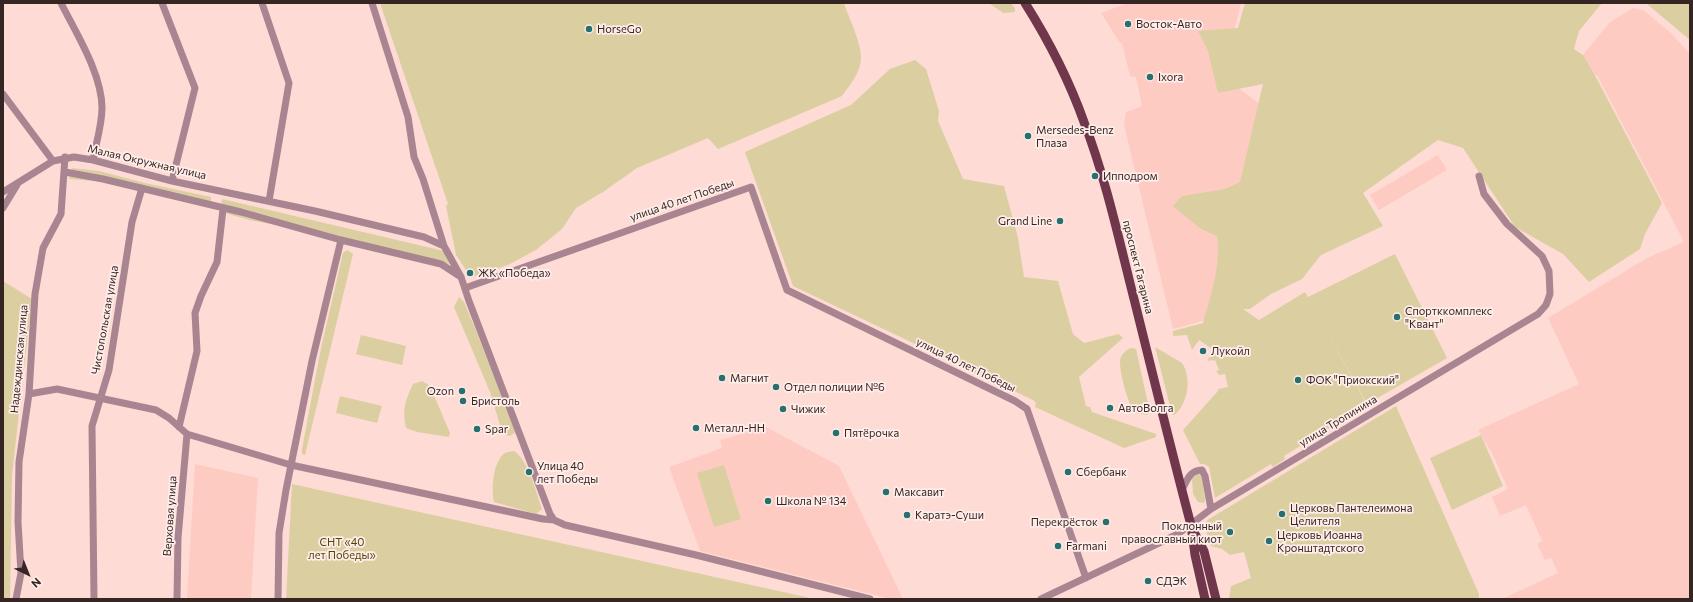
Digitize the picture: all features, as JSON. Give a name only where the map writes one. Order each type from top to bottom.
[{"type":"main road","name":"проспект Гагарина","points":[[1025,3],[1057,59],[1085,122],[1119,240],[1191,525],[1195,555],[1205,599]]},
{"type":"main road","name":"проспект Гагарина","points":[[1191,525],[1204,551],[1216,599]]},
{"type":"street","points":[[61,3],[86,53],[101,94],[102,110],[93,160]]},
{"type":"street","points":[[162,3],[195,88],[172,181]]},
{"type":"street","points":[[262,3],[289,83],[269,201]]},
{"type":"street","points":[[372,3],[408,117],[414,157],[432,205],[444,246],[461,277],[522,442],[550,514],[554,520]]},
{"type":"street","points":[[3,94],[53,161]]},
{"type":"street","name":"Малая Окружная улица","points":[[3,192],[53,161],[65,157],[93,160],[172,181],[269,201],[424,237],[444,246]]},
{"type":"street","name":"Надеждинская улица","points":[[16,599],[21,573],[18,522],[19,462],[29,394],[35,294],[43,248],[61,214],[65,157]]},
{"type":"street","points":[[65,172],[142,188],[255,215],[341,240],[441,264],[461,277]]},
{"type":"street","name":"улица Тропинина","points":[[1041,599],[1178,534],[1211,509],[1538,314],[1546,306],[1550,294],[1551,284],[1549,271],[1542,256],[1507,224],[1484,194],[1479,176]]},
{"type":"street","points":[[3,208],[18,183]]},
{"type":"street","name":"улица 40 лет Победы","points":[[465,288],[751,187],[787,290],[1015,401],[1027,409],[1086,578]]},
{"type":"street","name":"Чистопольская улица","points":[[94,599],[92,426],[109,370],[132,222],[142,188]]},
{"type":"street","points":[[179,427],[197,352],[195,313],[201,296],[217,262],[223,208]]},
{"type":"street","points":[[278,599],[279,533],[312,361],[341,240]]},
{"type":"street","points":[[29,394],[57,389],[156,410],[187,434],[291,465],[543,519],[554,520],[565,525],[696,555],[870,599]]},
{"type":"street","name":"Верховая улица","points":[[177,599],[178,538],[187,434]]},
{"type":"street","points":[[1182,490],[1191,474],[1195,470],[1202,470],[1205,476],[1211,509]]},
{"type":"shaded area","points":[[1128,3],[1241,3],[1236,24],[1217,72],[1261,105],[1206,320],[1173,329],[1124,125],[1126,112],[1142,106],[1136,77],[1130,76],[1122,43],[1120,43],[1101,13]]},
{"type":"shaded area","points":[[1633,8],[1643,10],[1671,33],[1690,54],[1690,599],[1502,599],[1558,573],[1551,558],[1545,560],[1537,544],[1542,541],[1526,505],[1500,516],[1492,497],[1508,489],[1493,455],[1478,430],[1579,384],[1548,318],[1647,258],[1684,242],[1597,75],[1587,77],[1578,61],[1610,22]]},
{"type":"shaded area","points":[[1438,155],[1447,170],[1379,210],[1370,195]]},
{"type":"shaded area","name":"Школа № 134","points":[[766,427],[839,466],[903,599],[891,599],[700,551],[669,467],[722,448],[720,440]]},
{"type":"shaded area","points":[[195,464],[258,478],[251,599],[187,599]]},
{"type":"green space","points":[[380,3],[844,3],[857,39],[861,53],[861,60],[851,84],[842,96],[718,149],[708,138],[637,168],[603,192],[576,208],[562,229],[536,250],[508,265],[475,276],[466,270],[456,255],[446,206],[448,204]]},
{"type":"green space","points":[[989,3],[1011,3],[1015,9],[1015,12],[1003,13]]},
{"type":"green space","points":[[1245,3],[1602,3],[1579,31],[1574,49],[1583,55],[1598,81],[1662,203],[1645,234],[1640,249],[1589,282],[1563,254],[1515,227],[1463,148],[1438,140],[1363,193],[1383,226],[1321,255],[1302,279],[1271,294],[1250,309],[1243,309],[1259,320],[1305,292],[1308,297],[1395,254],[1447,358],[1367,404],[1319,317],[1367,405],[1284,456],[1285,459],[1273,467],[1271,464],[1215,498],[1209,467],[1204,464],[1200,464],[1183,430],[1218,391],[1218,389],[1228,387],[1225,374],[1219,375],[1216,371],[1219,370],[1215,360],[1207,361],[1214,350],[1199,340],[1192,350],[1187,335],[1173,336],[1173,331],[1203,323],[1212,291],[1218,258],[1217,236],[1201,229],[1173,206],[1182,196],[1225,189],[1240,182],[1263,84],[1218,93],[1208,51],[1198,31],[1238,28]]},
{"type":"green space","points":[[1646,3],[1690,3],[1690,40],[1647,4]]},
{"type":"green space","points":[[915,60],[926,69],[939,111],[938,121],[963,179],[1004,186],[1018,238],[1024,277],[1058,281],[1073,334],[1084,343],[1119,334],[1123,338],[1079,377],[1086,406],[1090,407],[1092,412],[1156,434],[1156,437],[1124,448],[1035,407],[1036,403],[1033,400],[793,286],[745,152],[851,105],[890,69]]},
{"type":"green space","points":[[72,168],[99,171],[145,183],[211,197],[211,208],[106,182],[69,179]]},
{"type":"green space","points":[[222,199],[444,251],[449,264],[344,238],[249,220],[221,212]]},
{"type":"green space","points":[[347,250],[353,254],[305,455],[302,454],[302,449],[321,348],[343,253]]},
{"type":"green space","points":[[3,281],[32,299],[12,475],[10,599],[3,599]]},
{"type":"green space","points":[[459,297],[464,302],[475,328],[516,432],[510,436],[505,435],[500,425],[490,392],[454,307]]},
{"type":"green space","points":[[361,335],[406,346],[402,365],[356,354]]},
{"type":"green space","points":[[1155,347],[1182,363],[1187,376],[1188,383],[1183,405],[1174,415],[1172,414]]},
{"type":"green space","points":[[1132,348],[1136,349],[1150,413],[1147,415],[1135,413],[1132,409],[1122,379],[1120,360],[1124,352]]},
{"type":"green space","points":[[422,381],[430,386],[450,433],[449,437],[417,432],[406,428],[404,411],[406,401],[413,384]]},
{"type":"green space","points":[[340,396],[382,406],[377,423],[336,413]]},
{"type":"green space","points":[[1396,406],[1479,594],[1479,599],[1229,599],[1231,586],[1251,578],[1244,552],[1230,555],[1222,549],[1211,546],[1204,524],[1209,519]]},
{"type":"green space","points":[[1481,435],[1503,486],[1452,510],[1430,458]]},
{"type":"green space","points":[[514,451],[528,469],[534,486],[542,509],[536,514],[494,502],[493,483],[495,469],[501,457],[505,453]]},
{"type":"green space","points":[[724,465],[741,519],[714,527],[697,473]]},
{"type":"green space","points":[[1198,473],[1202,476],[1205,500],[1204,503],[1198,502],[1193,494],[1192,478]]},
{"type":"green space","name":"СНТ «40 лет Победы»","points":[[292,484],[815,599],[286,599]]},
{"type":"place","name":"Восток-Авто","points":[[1128,24]]},
{"type":"place","name":"HorseGo","points":[[589,29]]},
{"type":"place","name":"Ixora","points":[[1150,77]]},
{"type":"place","name":"Mersedes-Benz Плаза","points":[[1028,136]]},
{"type":"place","name":"Ипподром","points":[[1095,176]]},
{"type":"place","name":"Grand Line","points":[[1060,221]]},
{"type":"place","name":"ЖК «Победа»","points":[[470,273]]},
{"type":"place","name":"Спортккомплекс \"Квант\"","points":[[1397,317]]},
{"type":"place","name":"Лукойл","points":[[1203,351]]},
{"type":"place","name":"Магнит","points":[[722,378]]},
{"type":"place","name":"ФОК \"Приокский\"","points":[[1298,380]]},
{"type":"place","name":"Отдел полиции №6","points":[[776,387]]},
{"type":"place","name":"Ozon","points":[[462,391]]},
{"type":"place","name":"Бристоль","points":[[463,401]]},
{"type":"place","name":"АвтоВолга","points":[[1110,408]]},
{"type":"place","name":"Чижик","points":[[783,409]]},
{"type":"place","name":"Металл-НН","points":[[696,428]]},
{"type":"place","name":"Spar","points":[[477,429]]},
{"type":"place","name":"Пятёрочка","points":[[836,433]]},
{"type":"place","name":"Улица 40 лет Победы","points":[[529,472]]},
{"type":"place","name":"Сбербанк","points":[[1068,472]]},
{"type":"place","name":"Максавит","points":[[886,492]]},
{"type":"place","name":"Школа № 134","points":[[768,501]]},
{"type":"place","name":"Церковь Пантелеимона Целителя","points":[[1282,514]]},
{"type":"place","name":"Каратэ-Суши","points":[[907,515]]},
{"type":"place","name":"Перекрёсток","points":[[1106,522]]},
{"type":"place","name":"Поклонный православный киот","points":[[1230,532]]},
{"type":"place","name":"Церковь Иоанна Кронштадтского","points":[[1269,541]]},
{"type":"place","name":"Farmani","points":[[1058,546]]},
{"type":"place","name":"СДЭК","points":[[1148,581]]}]
